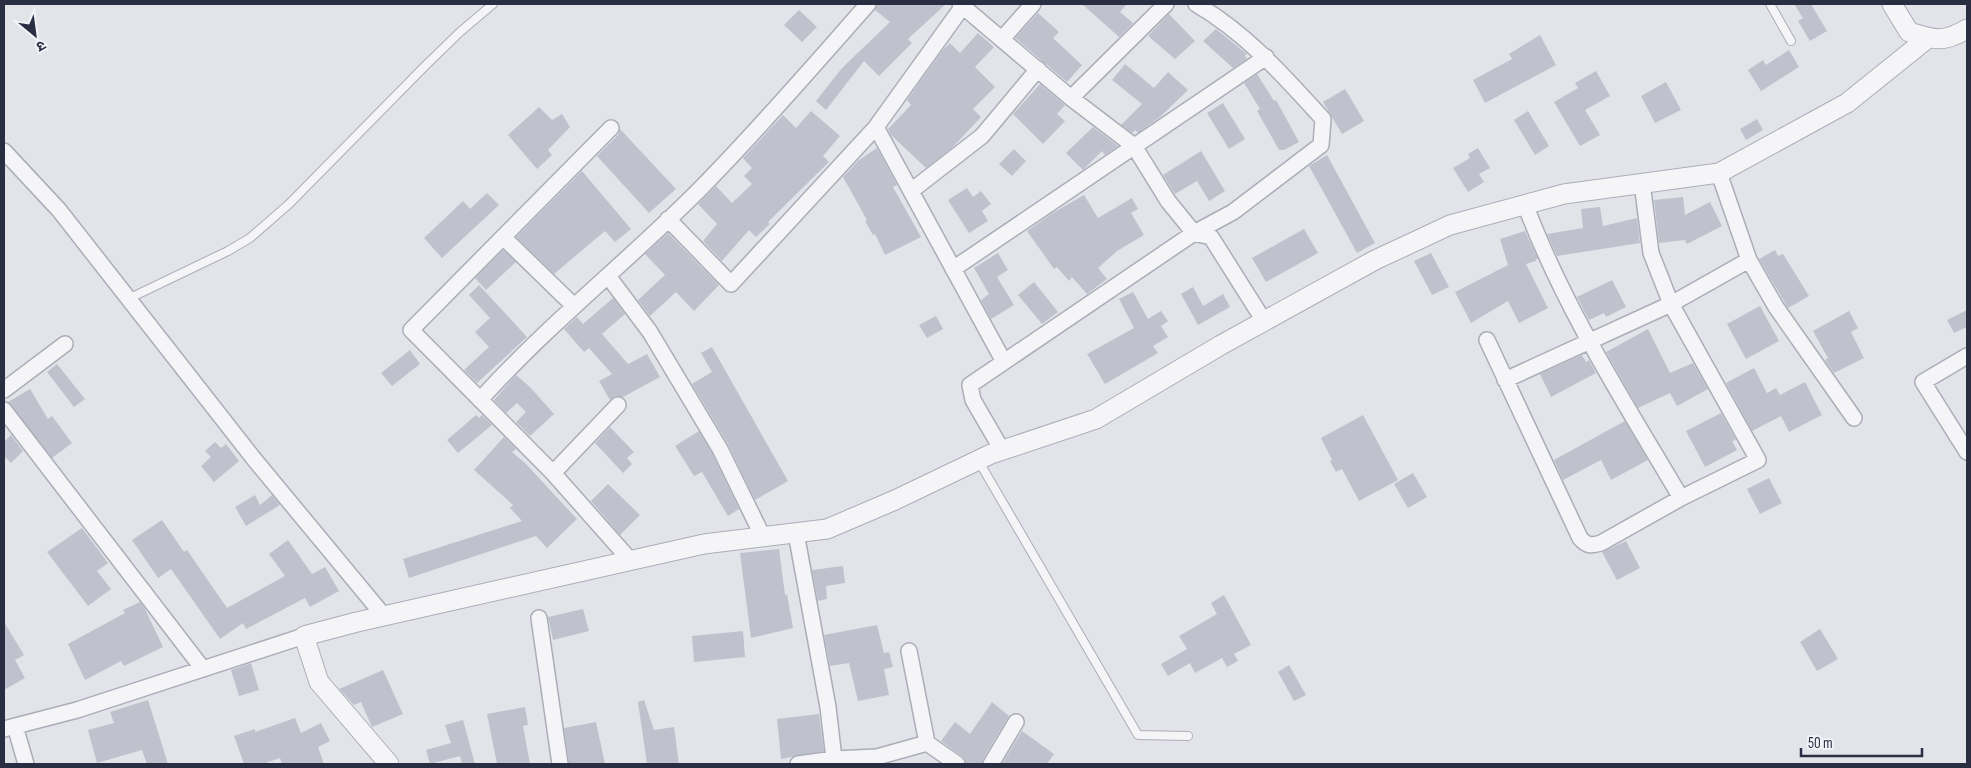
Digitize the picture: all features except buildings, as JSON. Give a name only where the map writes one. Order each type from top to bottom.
[{"type":"street","points":[[480,400],[548,329],[608,276],[716,172],[868,4]]},
{"type":"street","points":[[1002,39],[1033,4]]},
{"type":"street","points":[[1071,98],[1166,4]]},
{"type":"street","points":[[1002,450],[973,400],[970,385],[1194,233],[1233,212],[1321,145],[1323,118],[1266,57],[1217,16],[1196,4]]},
{"type":"street","points":[[1892,4],[1909,32],[1928,38],[1951,39],[1967,29]]},
{"type":"street","points":[[668,219],[731,284],[876,127],[962,5],[1071,98],[1134,146],[1168,201],[1194,233],[1211,237],[1264,321]]},
{"type":"street","points":[[26,764],[9,727],[77,710],[304,636],[384,616],[704,544],[827,529],[895,500],[1002,450],[1096,419],[1264,321],[1376,260],[1450,225],[1564,194],[1720,173],[1847,103],[1928,38]]},
{"type":"street","points":[[953,269],[1266,57]]},
{"type":"street","points":[[910,191],[982,136],[1038,69]]},
{"type":"street","points":[[876,127],[1004,362]]},
{"type":"street","points":[[611,128],[411,330],[553,474],[631,561]]},
{"type":"street","points":[[4,151],[59,210],[254,459],[384,616]]},
{"type":"street","points":[[1720,173],[1749,260],[1776,307],[1854,418]]},
{"type":"street","points":[[1487,340],[1580,538],[1586,544],[1592,546],[1601,543],[1681,498],[1758,460],[1671,304],[1651,254],[1642,183]]},
{"type":"street","points":[[1525,204],[1542,250],[1589,342],[1681,498]]},
{"type":"street","points":[[503,237],[574,306]]},
{"type":"street","points":[[1505,380],[1671,304],[1749,260]]},
{"type":"street","points":[[608,276],[650,332],[720,449],[763,537]]},
{"type":"street","points":[[4,390],[65,344]]},
{"type":"street","points":[[1967,356],[1923,382],[1967,452]]},
{"type":"street","points":[[553,474],[618,405]]},
{"type":"street","points":[[4,410],[203,669]]},
{"type":"street","points":[[796,533],[828,707],[834,759]]},
{"type":"street","points":[[540,618],[560,764]]},
{"type":"street","points":[[304,636],[319,682],[389,764]]},
{"type":"street","points":[[909,651],[927,743],[957,764]]},
{"type":"street","points":[[991,764],[1016,722]]},
{"type":"street","points":[[798,764],[834,759],[877,761],[927,743]]},
{"type":"lane","points":[[128,299],[228,251],[263,228],[432,59],[493,4]]},
{"type":"lane","points":[[1770,4],[1791,41]]},
{"type":"lane","points":[[978,460],[1138,734],[1188,736]]}]
